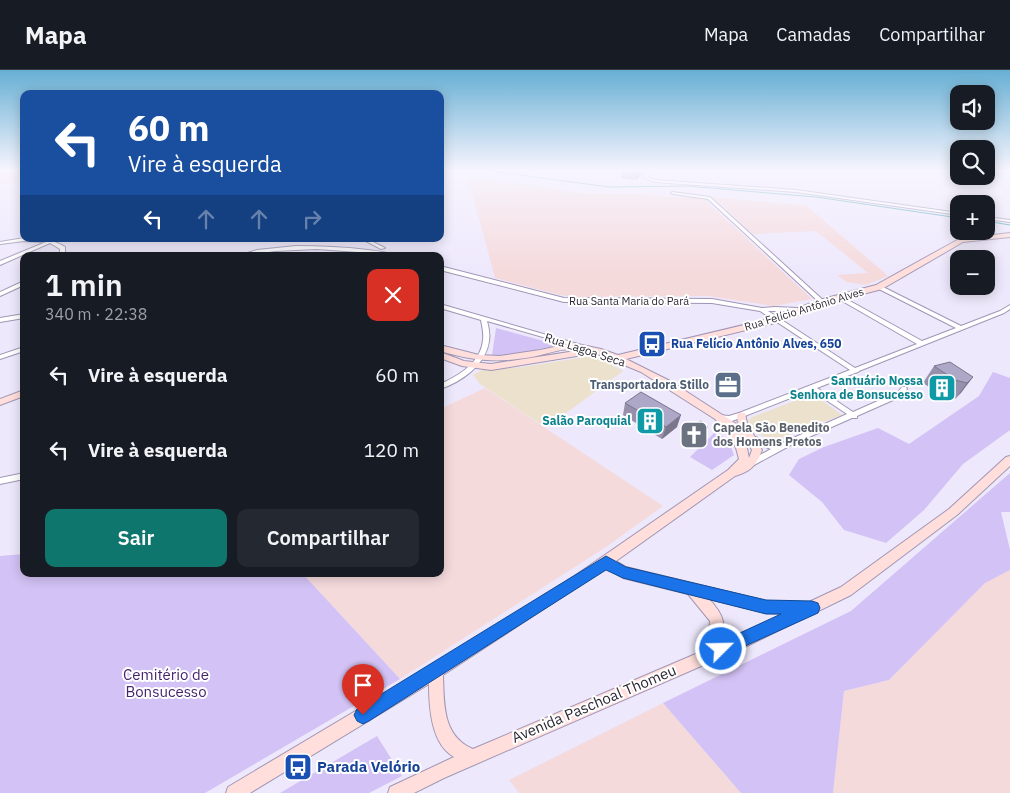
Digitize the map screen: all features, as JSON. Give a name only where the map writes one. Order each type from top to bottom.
[{"type":"main road","name":"Rua Felício Antônio Alves","points":[[618,358],[776,320],[797,310],[879,287],[961,240],[1010,235]]},
{"type":"main road","name":"Rua Lagoa Seca","points":[[576,345],[618,358],[679,391],[719,417]]},
{"type":"main road","points":[[444,350],[475,362],[576,345]]},
{"type":"main road","points":[[444,356],[502,366],[592,350]]},
{"type":"main road","points":[[0,396],[20,390]]},
{"type":"main road","points":[[0,402],[20,395]]},
{"type":"main road","points":[[732,473],[740,472],[754,462],[757,450],[742,423],[742,415]]},
{"type":"main road","points":[[719,417],[750,438]]},
{"type":"main road","points":[[234,793],[436,671],[606,562],[732,473],[744,460],[744,451],[732,430],[719,417]]},
{"type":"main road","name":"Avenida Paschoal Thomeu","points":[[396,793],[472,757],[703,657],[846,591],[953,512],[1010,460]]},
{"type":"main road","points":[[606,562],[623,572],[766,607],[812,608]]},
{"type":"main road","points":[[693,590],[712,611],[718,627],[715,640],[703,657]]},
{"type":"main road","points":[[436,671],[437,705],[441,727],[452,748],[472,757]]},
{"type":"street","points":[[715,204],[822,302]]},
{"type":"street","points":[[886,204],[950,213]]},
{"type":"street","points":[[995,219],[1010,221]]},
{"type":"street","points":[[0,243],[20,240]]},
{"type":"street","points":[[26,252],[49,242]]},
{"type":"street","points":[[53,242],[63,248],[62,252]]},
{"type":"street","points":[[370,242],[388,252]]},
{"type":"street","points":[[378,252],[383,248]]},
{"type":"street","points":[[259,252],[304,249],[359,252]]},
{"type":"street","points":[[0,263],[20,254]]},
{"type":"street","name":"Rua Santa Maria do Pará","points":[[444,269],[564,300],[712,301],[762,310],[775,308],[797,310]]},
{"type":"street","points":[[0,294],[20,284]]},
{"type":"street","points":[[879,287],[961,328]]},
{"type":"street","points":[[839,297],[922,344]]},
{"type":"street","points":[[719,417],[728,419],[742,415],[856,371],[1010,306]]},
{"type":"street","name":"Rua Lagoa Seca","points":[[444,307],[576,345]]},
{"type":"street","name":"Rua Santa Maria do Pará","points":[[762,310],[856,371]]},
{"type":"street","points":[[0,320],[20,317]]},
{"type":"street","points":[[444,385],[460,378],[475,362],[487,340],[484,319]]},
{"type":"street","points":[[0,357],[20,350]]},
{"type":"street","points":[[812,388],[854,416]]},
{"type":"street","points":[[754,462],[780,446],[854,416],[900,394],[904,389]]},
{"type":"street","points":[[750,438],[769,446],[780,446]]},
{"type":"street","points":[[0,481],[20,477]]},
{"type":"shaded area","points":[[475,204],[709,204],[812,299],[774,306],[707,296],[576,297],[560,295],[495,278]]},
{"type":"shaded area","points":[[720,204],[783,204],[807,206],[888,276],[866,285],[847,282],[837,275],[868,273],[816,231],[753,234]]},
{"type":"shaded area","points":[[591,356],[601,359],[623,371],[546,428],[480,384],[473,375],[482,370],[522,367]]},
{"type":"shaded area","points":[[485,388],[663,506],[606,547],[400,679],[306,577],[444,577],[444,407]]},
{"type":"shaded area","points":[[813,394],[842,415],[775,440],[757,434],[750,427],[748,421],[752,417]]},
{"type":"shaded area","points":[[1010,570],[1010,793],[833,793],[844,691],[889,680],[985,583]]},
{"type":"shaded area","points":[[663,703],[741,793],[519,793],[509,780]]},
{"type":"green space","points":[[496,328],[558,345],[513,355],[492,356]]},
{"type":"green space","points":[[993,372],[1010,378],[1010,430],[963,464],[924,510],[886,543],[844,530],[822,502],[789,475],[799,459],[824,447],[878,428],[909,444],[979,396]]},
{"type":"green space","points":[[717,430],[731,447],[734,455],[712,470],[690,457]]},
{"type":"green space","points":[[1010,473],[1010,512],[1001,512],[1010,550],[1010,570],[985,583],[889,680],[844,691],[833,793],[741,793],[663,703],[851,611]]},
{"type":"green space","name":"Cemitério de Bonsucesso","points":[[20,554],[20,577],[306,577],[400,679],[205,793],[0,793],[0,556]]},
{"type":"green space","points":[[377,736],[402,776],[369,793],[280,793]]},
{"type":"building","points":[[950,362],[973,377],[967,383],[955,380],[934,366]]},
{"type":"building","points":[[641,392],[681,415],[666,427],[625,403]]},
{"type":"building","points":[[701,421],[708,427],[692,433],[686,427]]},
{"type":"waterway","points":[[862,204],[950,217]]},
{"type":"waterway","points":[[995,222],[1010,225]]},
{"type":"place","name":"Rua Felício Antônio Alves, 650","points":[[652,344]]},
{"type":"place","name":"Transportadora Stillo","points":[[728,385]]},
{"type":"place","name":"Santuário Nossa Senhora de Bonsucesso","points":[[942,388]]},
{"type":"place","name":"Salão Paroquial","points":[[650,421]]},
{"type":"place","name":"Capela São Benedito dos Homens Pretos","points":[[694,435]]},
{"type":"place","name":"Parada Velório","points":[[298,767]]},
{"type":"route","points":[[363,715],[436,671],[606,562],[623,572],[766,607],[812,608],[721,649]]}]
